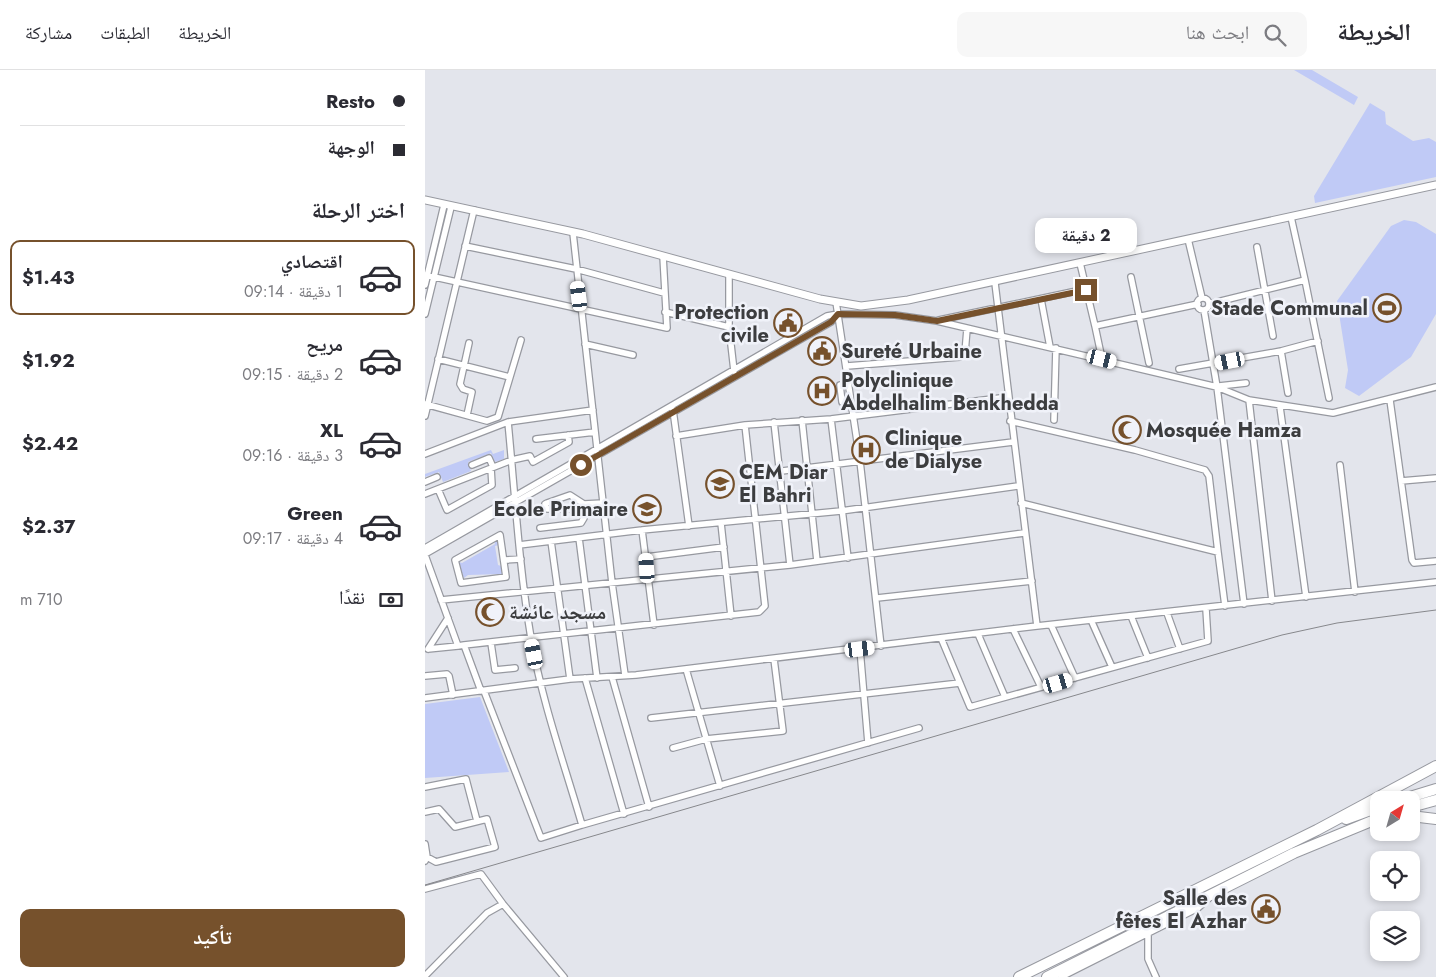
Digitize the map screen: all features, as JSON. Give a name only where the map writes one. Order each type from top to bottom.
[{"type":"highway","points":[[1019,977],[1317,830],[1436,766]]},
{"type":"highway","points":[[1420,794],[1436,789]]},
{"type":"highway","points":[[1420,804],[1436,800]]},
{"type":"highway","points":[[1317,830],[1370,810]]},
{"type":"highway","points":[[1420,817],[1436,819]]},
{"type":"highway","points":[[1047,977],[1294,853],[1370,822]]},
{"type":"street","points":[[425,200],[573,232],[836,302],[873,305],[995,283],[1436,185]]},
{"type":"street","points":[[425,284],[448,206]]},
{"type":"street","points":[[425,416],[426,405],[474,210]]},
{"type":"street","points":[[1291,217],[1329,398]]},
{"type":"street","points":[[573,232],[606,534],[625,675]]},
{"type":"street","points":[[1095,326],[1198,304],[1202,298],[1188,239]]},
{"type":"street","points":[[465,246],[576,269],[663,293]]},
{"type":"street","points":[[1257,247],[1273,336]]},
{"type":"street","points":[[428,276],[667,328],[663,293],[663,256]]},
{"type":"street","points":[[1080,263],[1102,359]]},
{"type":"street","points":[[729,275],[729,327],[734,371]]},
{"type":"street","points":[[425,314],[428,276]]},
{"type":"street","points":[[1131,277],[1149,363]]},
{"type":"street","points":[[1244,604],[1217,386],[1205,310],[1209,304],[1305,280]]},
{"type":"street","points":[[995,283],[1003,337],[1010,421],[1037,626]]},
{"type":"street","points":[[937,321],[1086,290]]},
{"type":"street","points":[[1202,298],[1206,299],[1209,304]]},
{"type":"street","points":[[1041,299],[1053,348],[1054,420]]},
{"type":"street","points":[[836,302],[854,415],[869,554],[877,598],[881,646]]},
{"type":"street","points":[[1198,304],[1201,309],[1205,310]]},
{"type":"street","points":[[665,312],[729,327]]},
{"type":"street","points":[[838,314],[831,322],[597,452],[425,555],[448,618],[483,691],[541,838],[919,728]]},
{"type":"street","points":[[673,409],[827,316],[838,314],[895,315],[937,321],[1217,386],[1249,400],[1333,413],[1391,400],[1436,387]]},
{"type":"street","points":[[847,366],[961,357],[965,354],[967,329]]},
{"type":"street","points":[[426,405],[487,421],[498,417],[521,340]]},
{"type":"street","points":[[1179,369],[1213,365],[1281,351],[1318,340]]},
{"type":"street","points":[[467,416],[472,392],[460,386],[469,343]]},
{"type":"street","points":[[585,344],[633,355]]},
{"type":"street","points":[[1281,351],[1288,393]]},
{"type":"street","points":[[438,359],[510,377]]},
{"type":"street","points":[[1217,386],[1246,383]]},
{"type":"street","points":[[840,385],[842,402],[851,401]]},
{"type":"street","points":[[676,436],[745,425],[831,419],[1008,397]]},
{"type":"street","points":[[1249,400],[1272,602]]},
{"type":"street","points":[[1391,400],[1412,560],[1415,563],[1436,561]]},
{"type":"street","points":[[1279,406],[1306,597]]},
{"type":"street","points":[[673,409],[689,526]]},
{"type":"street","points":[[425,454],[508,422],[593,410]]},
{"type":"street","points":[[831,419],[848,558]]},
{"type":"street","points":[[802,420],[814,514],[817,561]]},
{"type":"street","points":[[1010,421],[1205,470],[1209,476],[1225,606]]},
{"type":"street","points":[[508,422],[519,545],[531,638],[541,684],[583,825]]},
{"type":"street","points":[[774,422],[790,565]]},
{"type":"street","points":[[427,649],[759,612],[765,606],[745,425]]},
{"type":"street","points":[[536,439],[595,432]]},
{"type":"street","points":[[426,492],[512,460],[531,456],[533,462],[569,442],[568,435]]},
{"type":"street","points":[[750,475],[1013,442]]},
{"type":"street","points":[[438,489],[447,510],[492,485],[492,468],[489,458],[472,465]]},
{"type":"street","points":[[1340,465],[1355,592]]},
{"type":"street","points":[[425,482],[437,477]]},
{"type":"street","points":[[1401,481],[1436,478]]},
{"type":"street","points":[[519,545],[642,530],[841,511],[1018,486]]},
{"type":"street","points":[[540,528],[581,523],[584,518],[582,507],[570,494],[545,504],[547,509],[582,507],[603,503]]},
{"type":"street","points":[[425,548],[516,499]]},
{"type":"street","points":[[1021,504],[1217,552]]},
{"type":"street","points":[[721,523],[731,616]]},
{"type":"street","points":[[642,530],[654,625]]},
{"type":"street","points":[[441,600],[790,565],[1024,533]]},
{"type":"street","points":[[500,535],[504,560],[506,577],[461,583],[455,560],[500,535]]},
{"type":"street","points":[[579,538],[597,678]]},
{"type":"street","points":[[551,541],[569,679]]},
{"type":"street","points":[[646,557],[724,547]]},
{"type":"street","points":[[504,560],[521,559]]},
{"type":"street","points":[[877,598],[1031,581]]},
{"type":"street","points":[[425,698],[569,679],[686,669],[1037,626],[1272,602],[1436,582]]},
{"type":"street","points":[[941,638],[970,707],[1208,641],[1206,608]]},
{"type":"street","points":[[1167,612],[1180,649]]},
{"type":"street","points":[[1131,616],[1147,658]]},
{"type":"street","points":[[427,649],[448,618]]},
{"type":"street","points":[[1091,620],[1112,667]]},
{"type":"street","points":[[1051,625],[1075,678]]},
{"type":"street","points":[[1013,629],[1041,687]]},
{"type":"street","points":[[978,634],[1005,697]]},
{"type":"street","points":[[491,643],[495,670],[515,668]]},
{"type":"street","points":[[860,649],[868,742]]},
{"type":"street","points":[[673,748],[706,739],[783,731],[775,659]]},
{"type":"street","points":[[686,669],[720,786]]},
{"type":"street","points":[[425,676],[447,674],[453,695]]},
{"type":"street","points":[[612,676],[649,807]]},
{"type":"street","points":[[585,678],[624,814]]},
{"type":"street","points":[[651,718],[960,683]]},
{"type":"street","points":[[425,787],[466,779],[477,821]]},
{"type":"street","points":[[425,812],[439,809],[455,827],[487,819],[495,847],[436,862],[426,859],[425,844]]},
{"type":"street","points":[[425,888],[481,874],[503,904],[564,977]]},
{"type":"street","points":[[1061,977],[1198,908],[1215,893]]},
{"type":"street","points":[[425,976],[487,913],[503,904]]},
{"type":"street","points":[[1147,933],[1148,959],[1156,977]]},
{"type":"shaded area","points":[[1294,70],[1312,70],[1358,97],[1354,105]]},
{"type":"shaded area","points":[[1370,103],[1385,112],[1386,124],[1413,141],[1429,138],[1436,142],[1436,177],[1315,203],[1314,196]]},
{"type":"shaded area","name":"Stade Communal","points":[[1404,220],[1416,222],[1436,234],[1436,314],[1411,357],[1359,396],[1345,388],[1348,370],[1337,301],[1391,226]]},
{"type":"shaded area","points":[[491,450],[493,454],[504,450],[504,459],[495,462],[491,453],[468,462],[471,471],[443,482],[439,472],[425,477],[425,474]]},
{"type":"shaded area","points":[[498,538],[499,545],[495,546],[498,565],[501,566],[502,574],[468,575],[464,578],[457,561],[462,563],[495,544],[494,540]]},
{"type":"shaded area","points":[[480,697],[509,772],[425,778],[425,704]]},
{"type":"railway","points":[[425,885],[1282,635],[1337,623],[1436,610]]},
{"type":"place","name":"Stade Communal","points":[[1387,308]]},
{"type":"place","name":"Protection civile","points":[[788,323]]},
{"type":"place","name":"Sureté Urbaine","points":[[822,351]]},
{"type":"place","name":"Polyclinique Abdelhalim Benkhedda","points":[[822,391]]},
{"type":"place","name":"Mosquée Hamza","points":[[1127,430]]},
{"type":"place","name":"Clinique de Dialyse","points":[[866,450]]},
{"type":"place","name":"CEM Diar El Bahri","points":[[720,484]]},
{"type":"place","name":"Ecole Primaire","points":[[647,509]]},
{"type":"place","name":"مسجد عائشة","points":[[490,612]]},
{"type":"place","name":"Salle des fêtes El Azhar","points":[[1266,909]]},
{"type":"route","points":[[581,465],[831,322],[838,314],[895,315],[937,321],[1086,290]]}]
